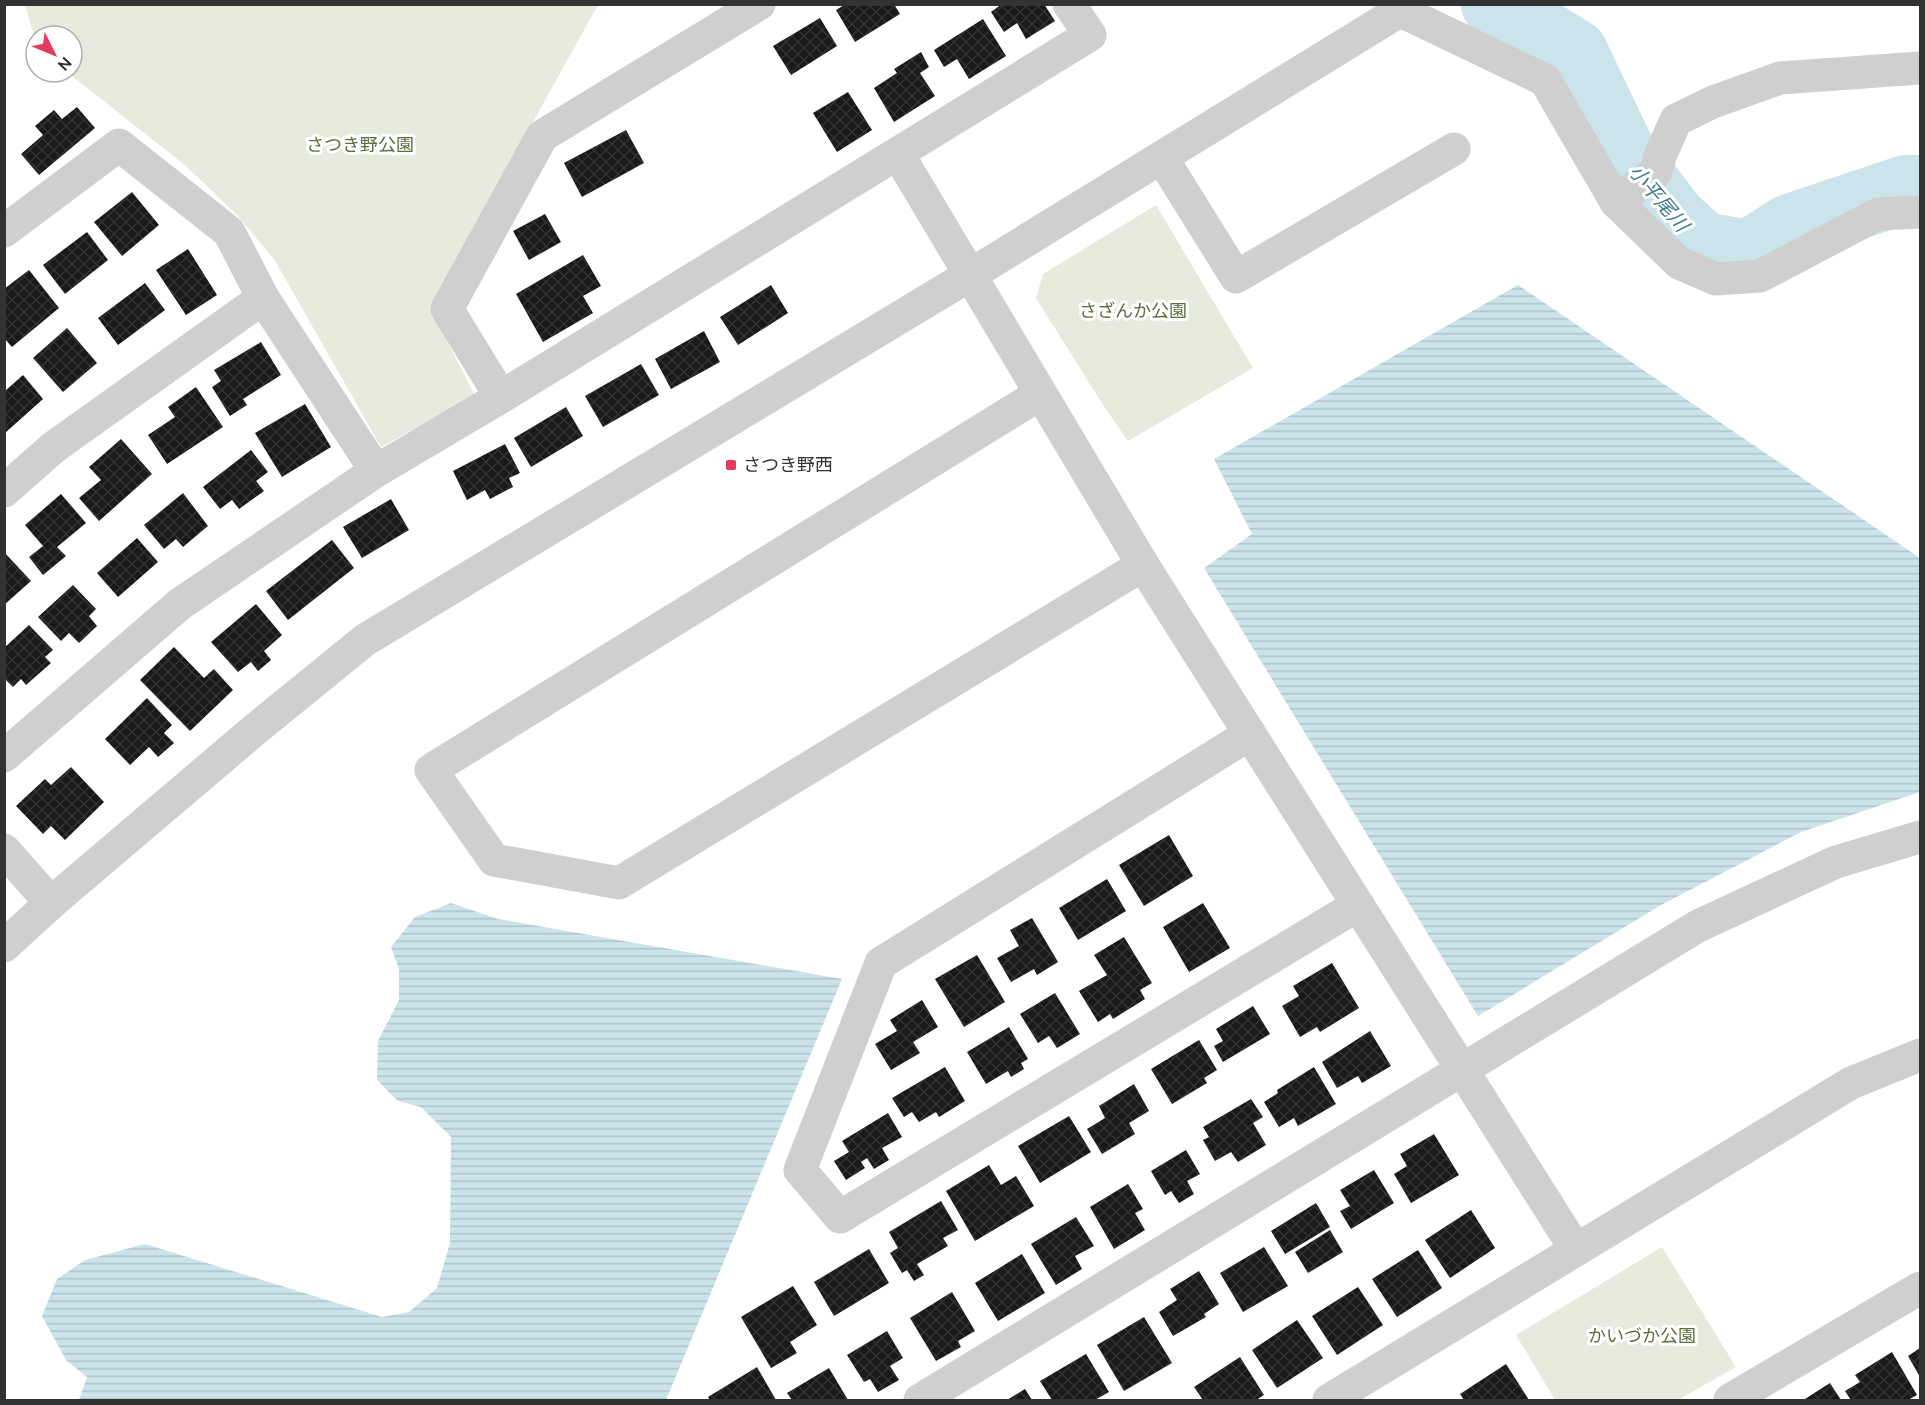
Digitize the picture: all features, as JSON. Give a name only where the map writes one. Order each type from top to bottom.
[{"type":"street","points":[[501,397],[447,309],[542,136],[759,4]]},
{"type":"street","points":[[4,756],[180,604],[376,471],[501,397],[1090,35],[1069,4]]},
{"type":"street","points":[[4,946],[51,903],[252,732],[365,640],[970,275],[1406,8],[1545,80],[1617,202],[1679,263],[1716,279],[1760,276],[1878,214],[1920,212]]},
{"type":"street","points":[[1617,202],[1656,172],[1660,156],[1676,120],[1713,102],[1779,78],[1920,68]]},
{"type":"street","points":[[4,231],[119,145],[228,232],[263,298],[376,471]]},
{"type":"street","points":[[1162,158],[1236,277],[1454,149]]},
{"type":"street","points":[[898,154],[1143,564],[1576,1250]]},
{"type":"street","points":[[4,491],[54,447],[263,298]]},
{"type":"street","points":[[1040,394],[431,770],[494,860],[619,883],[1143,564]]},
{"type":"street","points":[[1250,734],[881,963],[800,1170],[840,1217],[1358,905]]},
{"type":"street","points":[[920,1401],[1698,926],[1836,862],[1920,837]]},
{"type":"street","points":[[4,850],[51,903]]},
{"type":"street","points":[[1329,1401],[1851,1083],[1920,1055]]},
{"type":"street","points":[[1730,1401],[1920,1288]]},
{"type":"green space","name":"さつき野公園","points":[[25,5],[598,5],[430,307],[475,396],[381,447],[274,259],[236,214],[186,166],[82,84],[84,84],[84,24],[31,24]]},
{"type":"green space","name":"さざんか公園","points":[[1156,205],[1253,368],[1128,441],[1036,298],[1043,274]]},
{"type":"green space","name":"かいづか公園","points":[[1662,1247],[1736,1367],[1678,1400],[1555,1400],[1516,1335]]},
{"type":"water","points":[[1518,285],[1920,558],[1920,792],[1801,832],[1661,905],[1478,1016],[1204,568],[1252,534],[1214,459]]},
{"type":"water","points":[[451,903],[498,919],[842,979],[666,1400],[79,1400],[87,1377],[66,1360],[42,1316],[57,1279],[85,1260],[145,1244],[382,1317],[409,1312],[437,1288],[450,1243],[451,1137],[421,1107],[398,1101],[377,1080],[378,1041],[399,1000],[399,969],[391,947],[415,917]]},
{"type":"building","points":[[846,4],[894,4],[900,14],[855,42],[836,10]]},
{"type":"building","points":[[1002,4],[1044,4],[1055,21],[1026,39],[1017,23],[1004,32],[991,12]]},
{"type":"building","points":[[820,18],[837,46],[791,75],[773,46]]},
{"type":"building","points":[[983,19],[1006,56],[969,79],[957,59],[944,67],[934,50]]},
{"type":"building","points":[[921,52],[929,67],[920,73],[935,96],[894,122],[874,88],[897,73],[894,69]]},
{"type":"building","points":[[848,92],[872,130],[837,152],[813,113]]},
{"type":"building","points":[[77,107],[95,128],[39,175],[21,154],[43,135],[35,126],[54,110],[62,119]]},
{"type":"building","points":[[626,130],[644,163],[582,197],[564,163]]},
{"type":"building","points":[[132,192],[159,225],[122,256],[94,222]]},
{"type":"building","points":[[545,214],[561,242],[529,260],[513,231]]},
{"type":"building","points":[[87,232],[108,260],[65,294],[43,265]]},
{"type":"building","points":[[188,249],[217,295],[186,315],[156,270]]},
{"type":"building","points":[[583,255],[601,286],[583,296],[593,313],[543,342],[516,294]]},
{"type":"building","points":[[29,270],[59,308],[12,347],[4,338],[4,289]]},
{"type":"building","points":[[145,283],[165,310],[118,345],[98,318]]},
{"type":"building","points":[[771,285],[788,313],[738,345],[720,317]]},
{"type":"building","points":[[67,328],[97,363],[63,392],[33,358]]},
{"type":"building","points":[[704,331],[720,362],[671,389],[655,359]]},
{"type":"building","points":[[261,342],[281,375],[243,399],[247,405],[230,416],[212,387],[221,381],[214,370]]},
{"type":"building","points":[[641,364],[659,395],[603,427],[585,396]]},
{"type":"building","points":[[23,375],[43,399],[5,433],[5,391]]},
{"type":"building","points":[[196,387],[223,427],[167,464],[148,435],[175,417],[168,407]]},
{"type":"building","points":[[305,404],[331,447],[282,477],[255,433]]},
{"type":"building","points":[[566,407],[583,436],[531,467],[514,438]]},
{"type":"building","points":[[121,439],[152,474],[99,521],[79,498],[101,480],[89,467]]},
{"type":"building","points":[[505,444],[520,473],[509,478],[513,487],[490,499],[485,490],[467,500],[453,471]]},
{"type":"building","points":[[251,450],[268,472],[256,481],[264,491],[239,509],[232,500],[220,509],[203,487]]},
{"type":"building","points":[[183,493],[208,526],[183,547],[176,539],[164,549],[144,525]]},
{"type":"building","points":[[61,494],[86,523],[57,547],[66,556],[43,575],[29,557],[43,546],[25,525]]},
{"type":"building","points":[[391,499],[409,530],[362,558],[343,527]]},
{"type":"building","points":[[137,538],[158,562],[118,597],[97,573]]},
{"type":"building","points":[[332,540],[354,568],[288,620],[266,591]]},
{"type":"building","points":[[4,552],[31,581],[4,605]]},
{"type":"building","points":[[73,585],[96,609],[89,616],[97,626],[79,643],[69,633],[61,641],[38,617]]},
{"type":"building","points":[[256,604],[282,635],[264,651],[271,660],[258,671],[251,662],[238,672],[211,642]]},
{"type":"building","points":[[29,625],[53,650],[45,657],[51,663],[26,685],[21,679],[13,687],[4,678],[4,648]]},
{"type":"building","points":[[174,647],[204,678],[214,669],[233,690],[190,731],[140,680]]},
{"type":"building","points":[[147,698],[172,725],[164,733],[174,743],[158,757],[149,747],[130,765],[105,739]]},
{"type":"building","points":[[71,767],[104,802],[65,840],[51,826],[43,834],[16,806],[45,779],[51,785]]},
{"type":"building","points":[[1169,835],[1193,876],[1144,906],[1119,865]]},
{"type":"building","points":[[1107,879],[1126,911],[1078,940],[1059,908]]},
{"type":"building","points":[[1203,903],[1230,948],[1189,972],[1163,927]]},
{"type":"building","points":[[1032,918],[1058,962],[1037,975],[1034,969],[1011,982],[997,958],[1019,946],[1010,930]]},
{"type":"building","points":[[1124,937],[1152,983],[1140,990],[1145,999],[1113,1019],[1110,1014],[1098,1022],[1079,991],[1107,975],[1094,955]]},
{"type":"building","points":[[977,955],[1005,1002],[964,1027],[935,979]]},
{"type":"building","points":[[1332,963],[1359,1008],[1320,1032],[1317,1027],[1300,1037],[1282,1006],[1299,996],[1293,986]]},
{"type":"building","points":[[1055,993],[1080,1034],[1057,1048],[1049,1036],[1038,1043],[1020,1014]]},
{"type":"building","points":[[922,1000],[938,1027],[913,1042],[920,1053],[891,1070],[875,1044],[897,1031],[890,1020]]},
{"type":"building","points":[[1253,1006],[1270,1034],[1223,1062],[1214,1046],[1223,1041],[1216,1029]]},
{"type":"building","points":[[1009,1027],[1028,1059],[1021,1063],[1024,1069],[1011,1077],[1008,1071],[986,1084],[967,1052]]},
{"type":"building","points":[[1370,1031],[1391,1066],[1362,1083],[1358,1076],[1337,1088],[1322,1062]]},
{"type":"building","points":[[1199,1040],[1217,1070],[1204,1078],[1207,1083],[1172,1104],[1151,1069]]},
{"type":"building","points":[[945,1067],[965,1101],[939,1117],[936,1112],[919,1122],[912,1112],[904,1117],[892,1098]]},
{"type":"building","points":[[1314,1067],[1336,1104],[1298,1126],[1294,1118],[1279,1127],[1264,1102],[1278,1093],[1277,1090]]},
{"type":"building","points":[[1134,1084],[1149,1111],[1129,1123],[1135,1134],[1102,1154],[1087,1129],[1105,1118],[1099,1106]]},
{"type":"building","points":[[1251,1099],[1263,1117],[1253,1123],[1266,1145],[1238,1162],[1231,1152],[1215,1161],[1203,1140],[1209,1137],[1203,1127]]},
{"type":"building","points":[[888,1113],[902,1137],[882,1148],[889,1160],[874,1169],[867,1158],[861,1162],[865,1168],[846,1180],[834,1161],[849,1152],[842,1141]]},
{"type":"building","points":[[1069,1116],[1091,1152],[1040,1183],[1018,1146]]},
{"type":"building","points":[[1434,1134],[1459,1175],[1411,1203],[1394,1174],[1407,1166],[1400,1154]]},
{"type":"building","points":[[1186,1150],[1200,1174],[1187,1181],[1194,1194],[1179,1203],[1171,1191],[1165,1195],[1151,1171]]},
{"type":"building","points":[[989,1165],[1001,1185],[1016,1176],[1034,1206],[975,1241],[946,1191]]},
{"type":"building","points":[[1374,1170],[1394,1203],[1351,1229],[1340,1211],[1350,1206],[1340,1190]]},
{"type":"building","points":[[1128,1184],[1143,1209],[1135,1213],[1145,1230],[1114,1249],[1090,1207]]},
{"type":"building","points":[[941,1201],[958,1230],[943,1238],[948,1246],[917,1264],[924,1275],[914,1281],[907,1270],[902,1273],[890,1253],[898,1248],[889,1232]]},
{"type":"building","points":[[1316,1203],[1330,1227],[1285,1254],[1271,1231]]},
{"type":"building","points":[[1471,1210],[1495,1248],[1450,1278],[1425,1240]]},
{"type":"building","points":[[1076,1217],[1094,1246],[1075,1256],[1082,1269],[1056,1285],[1031,1244]]},
{"type":"building","points":[[1330,1230],[1343,1252],[1308,1273],[1295,1252]]},
{"type":"building","points":[[1264,1247],[1288,1286],[1243,1312],[1220,1273]]},
{"type":"building","points":[[869,1249],[889,1283],[834,1316],[814,1282]]},
{"type":"building","points":[[1418,1250],[1442,1288],[1397,1317],[1372,1279]]},
{"type":"building","points":[[1022,1254],[1045,1293],[998,1321],[975,1283]]},
{"type":"building","points":[[1199,1271],[1219,1304],[1204,1314],[1206,1317],[1173,1336],[1159,1312],[1177,1300],[1170,1289]]},
{"type":"building","points":[[793,1286],[817,1325],[790,1342],[797,1353],[771,1368],[741,1317]]},
{"type":"building","points":[[1358,1287],[1383,1325],[1337,1355],[1312,1316]]},
{"type":"building","points":[[952,1292],[975,1331],[958,1341],[961,1347],[936,1361],[910,1318]]},
{"type":"building","points":[[1144,1317],[1172,1363],[1124,1391],[1097,1345]]},
{"type":"building","points":[[1297,1320],[1323,1358],[1277,1388],[1252,1350]]},
{"type":"building","points":[[887,1331],[903,1358],[890,1366],[899,1380],[878,1392],[870,1379],[864,1382],[847,1355]]},
{"type":"building","points":[[1920,1348],[1920,1377],[1908,1356]]},
{"type":"building","points":[[1892,1352],[1917,1395],[1908,1400],[1851,1400],[1845,1391],[1860,1382],[1855,1375]]},
{"type":"building","points":[[1086,1354],[1109,1392],[1095,1400],[1052,1400],[1040,1381]]},
{"type":"building","points":[[1240,1357],[1264,1395],[1256,1400],[1203,1400],[1194,1387]]},
{"type":"building","points":[[1506,1364],[1529,1400],[1464,1400],[1460,1394]]},
{"type":"building","points":[[757,1367],[776,1400],[710,1400],[708,1397]]},
{"type":"building","points":[[829,1368],[848,1400],[792,1400],[787,1393]]},
{"type":"building","points":[[1830,1383],[1841,1400],[1805,1399]]},
{"type":"building","points":[[1025,1389],[1032,1400],[1007,1400]]},
{"type":"waterway","name":"小平尾川","points":[[1495,4],[1574,53],[1621,151],[1673,219],[1703,246],[1749,254],[1790,228],[1906,189],[1920,189]]},
{"type":"place","name":"さつき野西","points":[[731,465]]}]
